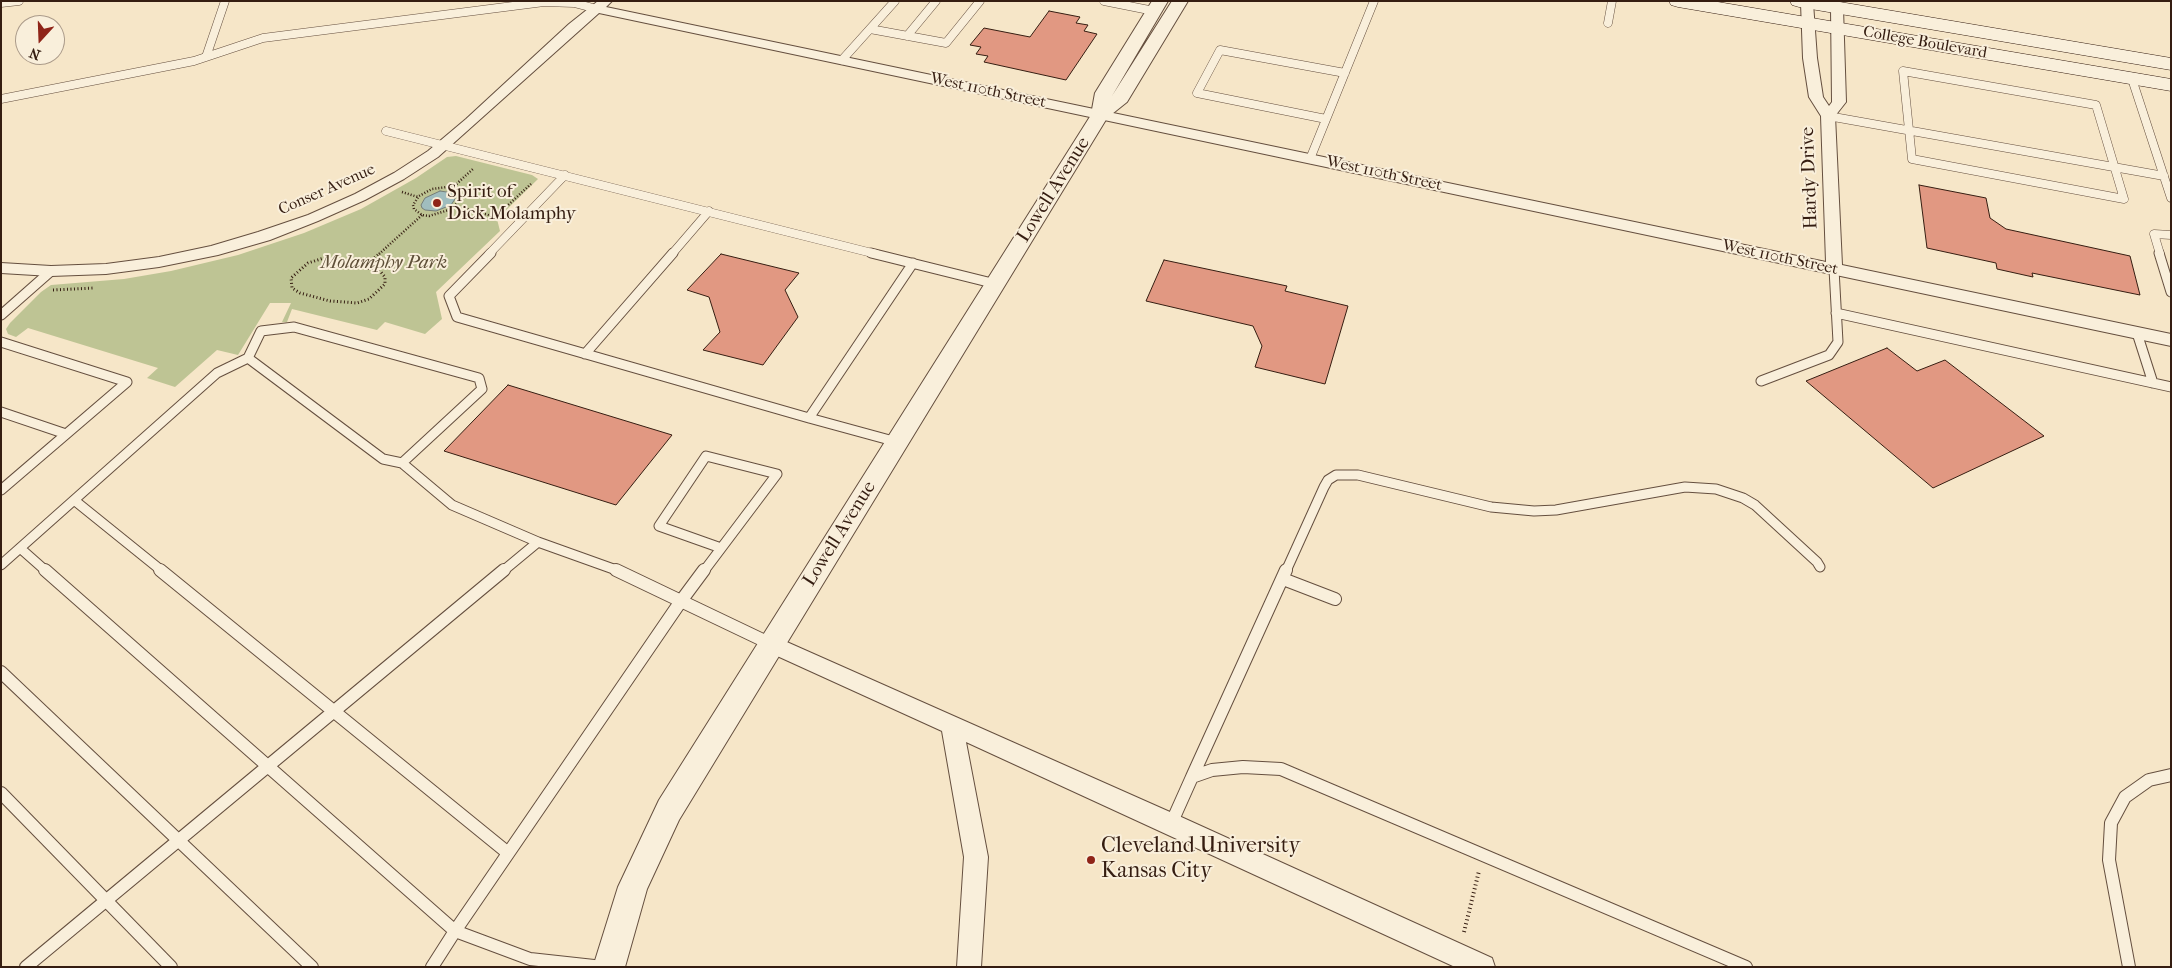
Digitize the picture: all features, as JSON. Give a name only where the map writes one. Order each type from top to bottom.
[{"type":"main road","name":"College Boulevard","points":[[1678,1],[2171,85]]},
{"type":"main road","name":"College Boulevard","points":[[1805,2],[1837,4],[2171,64]]},
{"type":"street","name":"Lowell Avenue","points":[[1100,114],[1121,98],[1180,1]]},
{"type":"street","name":"Hardy Drive","points":[[1805,2],[1816,97],[1828,116],[1834,269]]},
{"type":"street","name":"Hardy Drive","points":[[1828,116],[1839,102],[1837,4]]},
{"type":"street","name":"West 110th Street","points":[[602,5],[842,60],[2171,340]]},
{"type":"street","name":"Conser Avenue","points":[[1,268],[51,271],[106,269],[158,262],[212,251],[264,236],[313,218],[360,197],[399,176],[444,145],[574,27],[602,5]]},
{"type":"street","name":"Lowell Avenue","points":[[609,967],[633,887],[669,810],[1100,114],[1104,94],[1157,6]]},
{"type":"street","points":[[771,644],[1483,967]]},
{"type":"street","points":[[952,726],[976,857],[969,967]]},
{"type":"lane","points":[[1,3],[19,1]]},
{"type":"lane","points":[[206,57],[225,1]]},
{"type":"lane","points":[[478,11],[479,1]]},
{"type":"lane","points":[[842,60],[895,1]]},
{"type":"lane","points":[[907,36],[936,1]]},
{"type":"lane","points":[[870,29],[946,43],[980,1]]},
{"type":"lane","points":[[1104,1],[1157,6]]},
{"type":"lane","points":[[1310,159],[1374,1]]},
{"type":"lane","points":[[1608,23],[1612,1]]},
{"type":"lane","points":[[1,99],[206,57],[263,38],[544,2],[602,5]]},
{"type":"lane","points":[[1326,119],[1197,93],[1220,50],[1345,73]]},
{"type":"lane","points":[[1903,71],[2096,106],[2115,168],[2124,199],[1912,158],[1903,71]]},
{"type":"lane","points":[[2132,79],[2171,198]]},
{"type":"lane","points":[[1828,116],[2164,176]]},
{"type":"lane","points":[[386,131],[996,284]]},
{"type":"lane","points":[[565,175],[449,296],[457,317],[897,442]]},
{"type":"lane","points":[[585,354],[709,211]]},
{"type":"lane","points":[[2171,235],[2159,232],[2154,234],[2171,292]]},
{"type":"lane","points":[[809,418],[913,263]]},
{"type":"lane","points":[[1761,381],[1829,355],[1838,342],[1834,269]]},
{"type":"lane","points":[[1,315],[51,271]]},
{"type":"lane","points":[[1836,313],[2171,387]]},
{"type":"lane","points":[[1,565],[217,373],[248,358],[261,331],[294,327],[479,378],[482,389],[402,463]]},
{"type":"lane","points":[[2137,333],[2153,383]]},
{"type":"lane","points":[[1,342],[127,382],[1,490]]},
{"type":"lane","points":[[248,358],[383,459],[402,463],[452,505],[538,542],[612,568],[771,644]]},
{"type":"lane","points":[[1,412],[66,434]]},
{"type":"lane","points":[[432,967],[508,852],[681,601],[777,474],[706,456],[659,526],[721,548]]},
{"type":"lane","points":[[1171,824],[1324,487],[1328,480],[1336,475],[1346,474],[1491,506],[1534,511],[1556,510],[1685,487],[1716,489],[1743,498],[1755,505],[1817,562],[1820,567]]},
{"type":"lane","points":[[1,476],[13,480]]},
{"type":"lane","points":[[74,500],[508,852]]},
{"type":"lane","points":[[26,967],[538,542]]},
{"type":"lane","points":[[20,548],[269,765],[455,931],[530,959],[603,967]]},
{"type":"lane","points":[[1283,579],[1336,599]]},
{"type":"lane","points":[[1,672],[312,967]]},
{"type":"lane","points":[[1192,777],[1212,770],[1243,767],[1281,769],[1746,967]]},
{"type":"lane","points":[[2129,967],[2109,860],[2111,823],[2125,797],[2149,780],[2171,775]]},
{"type":"lane","points":[[1,793],[171,967]]},
{"type":"path","points":[[452,188],[473,169],[465,167]]},
{"type":"path","points":[[456,206],[497,218],[531,184]]},
{"type":"path","points":[[452,188],[458,191],[460,195],[460,200],[456,206],[437,215],[416,213],[413,205],[419,196],[432,189],[452,188]]},
{"type":"path","points":[[364,267],[422,215]]},
{"type":"path","points":[[324,258],[364,267],[380,271],[385,277],[385,284],[370,299],[357,303],[330,301],[292,288],[291,278],[308,263],[324,258]]},
{"type":"path","points":[[1458,955],[1484,856]]},
{"type":"green space","name":"Molamphy Park","points":[[456,156],[532,175],[538,179],[497,219],[500,231],[436,292],[442,319],[425,334],[385,322],[377,330],[292,309],[287,322],[282,322],[291,303],[270,303],[238,355],[217,350],[175,387],[147,378],[158,368],[28,328],[16,337],[8,334],[6,329],[41,292],[51,285],[124,279],[171,271],[238,255],[304,233],[361,209],[416,178],[447,157]]},
{"type":"water","points":[[440,191],[453,193],[455,199],[451,205],[436,211],[422,208],[421,205],[425,198]]},
{"type":"building","points":[[1049,11],[1080,17],[1076,23],[1088,25],[1084,31],[1097,34],[1066,80],[984,62],[988,56],[976,54],[981,47],[970,45],[984,28],[1030,37]]},
{"type":"building","points":[[1919,185],[1986,198],[1990,218],[2006,229],[2130,256],[2140,295],[2032,273],[2033,277],[1997,269],[1996,263],[1927,248]]},
{"type":"building","points":[[721,254],[799,273],[785,290],[798,317],[763,365],[703,350],[720,332],[709,297],[687,290]]},
{"type":"building","points":[[1164,260],[1287,286],[1285,291],[1348,306],[1325,384],[1255,367],[1262,346],[1253,326],[1146,301]]},
{"type":"building","points":[[1887,348],[1917,371],[1945,360],[2044,436],[1933,488],[1806,381]]},
{"type":"building","points":[[508,385],[672,435],[616,505],[444,451]]},
{"type":"place","name":"Spirit of Dick Molamphy","points":[[437,203]]},
{"type":"place","name":"Cleveland University Kansas City","points":[[1091,860]]}]
